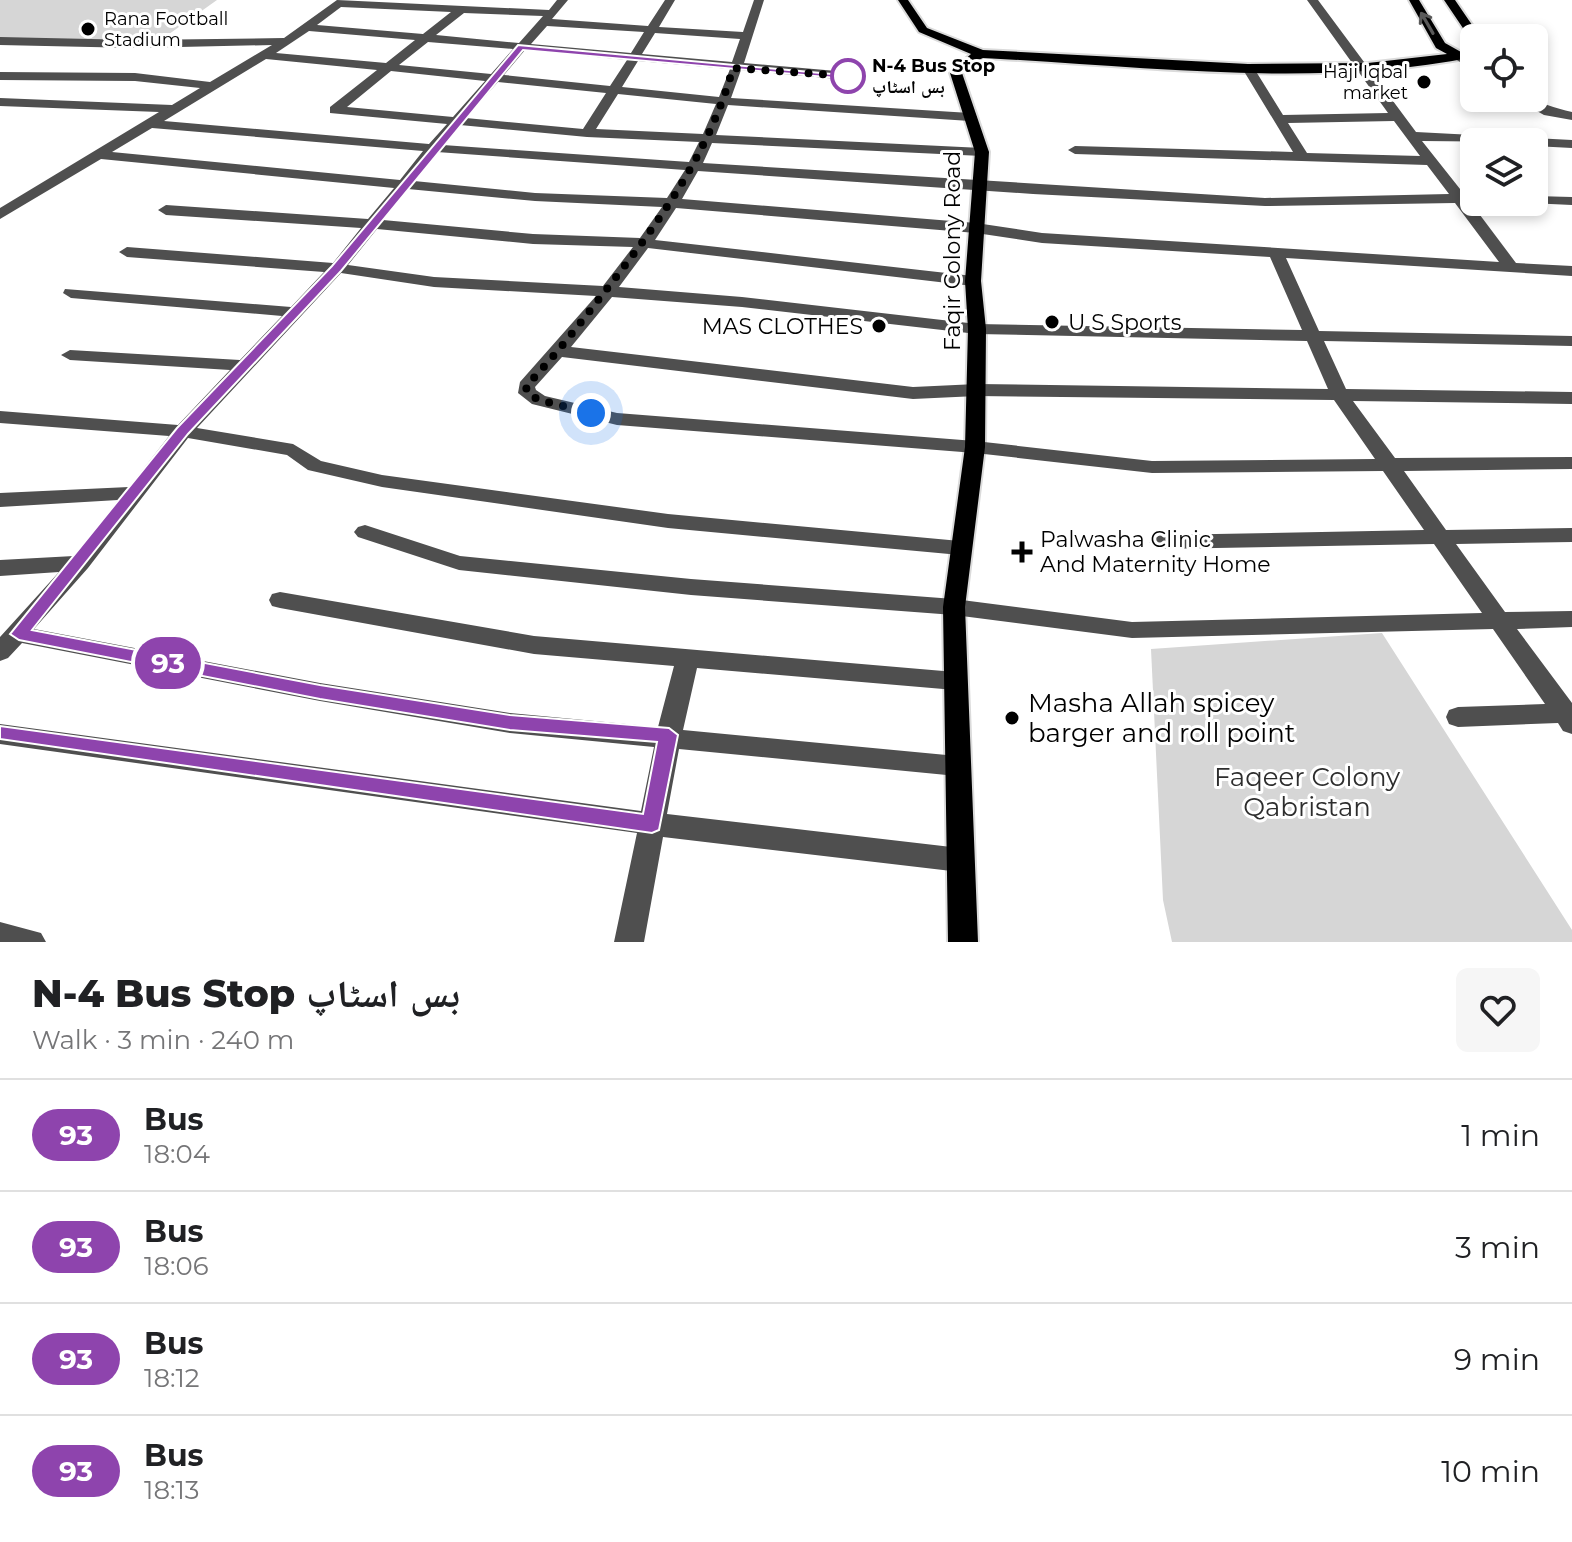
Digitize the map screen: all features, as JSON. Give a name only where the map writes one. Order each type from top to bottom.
[{"type":"main road","points":[[903,0],[923,30],[981,54],[1248,68],[1358,67],[1459,56]]},
{"type":"main road","points":[[1414,0],[1440,45],[1459,56]]},
{"type":"main road","points":[[1449,0],[1465,24]]},
{"type":"main road","name":"Faqir Colony Road","points":[[963,942],[954,607],[975,447],[977,329],[973,281],[982,152],[956,73],[968,60],[981,54]]},
{"type":"street","points":[[473,0],[335,110],[587,133],[708,136],[982,152]]},
{"type":"street","points":[[587,133],[670,0]]},
{"type":"street","points":[[759,0],[724,101],[693,167],[672,203],[642,243],[559,351],[526,386],[527,393],[539,400],[617,419],[975,447],[1152,467],[1572,463]]},
{"type":"street","points":[[1312,0],[1358,67],[1460,189]]},
{"type":"street","points":[[0,214],[287,41],[341,2],[552,12],[653,29],[748,36]]},
{"type":"street","points":[[0,652],[80,563],[183,431],[337,268],[433,148],[552,12]]},
{"type":"street","points":[[306,27],[848,76]]},
{"type":"street","points":[[0,41],[136,44],[287,41]]},
{"type":"street","points":[[264,55],[724,101],[970,117]]},
{"type":"street","points":[[1248,68],[1301,155]]},
{"type":"street","points":[[0,76],[135,77],[214,86]]},
{"type":"street","points":[[0,102],[176,109]]},
{"type":"street","points":[[1548,112],[1572,116]]},
{"type":"street","points":[[1279,119],[1399,117]]},
{"type":"street","points":[[152,124],[693,167],[982,183],[1033,190],[1265,202],[1460,197]]},
{"type":"street","points":[[1414,136],[1460,138]]},
{"type":"street","points":[[1548,143],[1572,144]]},
{"type":"street","points":[[1075,150],[1434,161]]},
{"type":"street","points":[[99,155],[406,182],[535,197],[672,203],[976,228],[1042,238],[1572,271]]},
{"type":"street","points":[[1548,200],[1572,201]]},
{"type":"street","points":[[166,210],[373,223],[533,239],[642,243],[973,281]]},
{"type":"street","points":[[1479,216],[1512,268]]},
{"type":"street","points":[[127,252],[337,268],[434,282],[742,302],[977,329],[1572,341]]},
{"type":"street","points":[[1277,255],[1339,394],[1569,717]]},
{"type":"street","points":[[71,293],[293,312]]},
{"type":"street","points":[[559,351],[913,393],[977,390],[1572,398]]},
{"type":"street","points":[[70,355],[246,366]]},
{"type":"street","points":[[0,417],[183,431],[293,450],[315,466],[382,481],[668,521],[960,548]]},
{"type":"street","points":[[0,500],[134,493]]},
{"type":"street","points":[[365,532],[459,563],[691,587],[954,607],[1132,630],[1572,619]]},
{"type":"street","points":[[1160,542],[1572,535]]},
{"type":"street","points":[[0,568],[80,563]]},
{"type":"street","points":[[280,600],[534,645],[955,681]]},
{"type":"street","points":[[19,634],[320,692],[495,720],[957,766]]},
{"type":"street","points":[[629,942],[687,659]]},
{"type":"street","points":[[1458,717],[1569,717]]},
{"type":"street","points":[[0,734],[652,824],[960,860]]},
{"type":"street","points":[[0,935],[31,942]]},
{"type":"green space","name":"Rana Football Stadium","points":[[0,0],[217,0],[155,44],[0,41]]},
{"type":"green space","name":"Faqeer Colony Qabristan","points":[[1382,633],[1572,930],[1572,942],[1172,942],[1163,900],[1151,649]]},
{"type":"bus line","name":"93","points":[[0,734],[652,824],[669,735],[510,723],[320,692],[19,634],[80,563],[183,431],[337,268],[492,78],[521,47],[848,76]]},
{"type":"place","name":"Rana Football Stadium","points":[[88,29]]},
{"type":"place","name":"N-4 Bus Stop بس اسٹاپ","points":[[848,76]]},
{"type":"place","name":"Haji Iqbal market","points":[[1424,82]]},
{"type":"place","name":"U S Sports","points":[[1052,322]]},
{"type":"place","name":"MAS CLOTHES","points":[[879,326]]},
{"type":"place","name":"Palwasha Clinic And Maternity Home","points":[[1022,552]]},
{"type":"place","name":"Masha Allah spicey barger and roll point","points":[[1012,718]]},
{"type":"route","points":[[591,413],[539,400],[527,393],[526,386],[559,351],[672,203],[724,101],[733,68],[848,76]]}]
